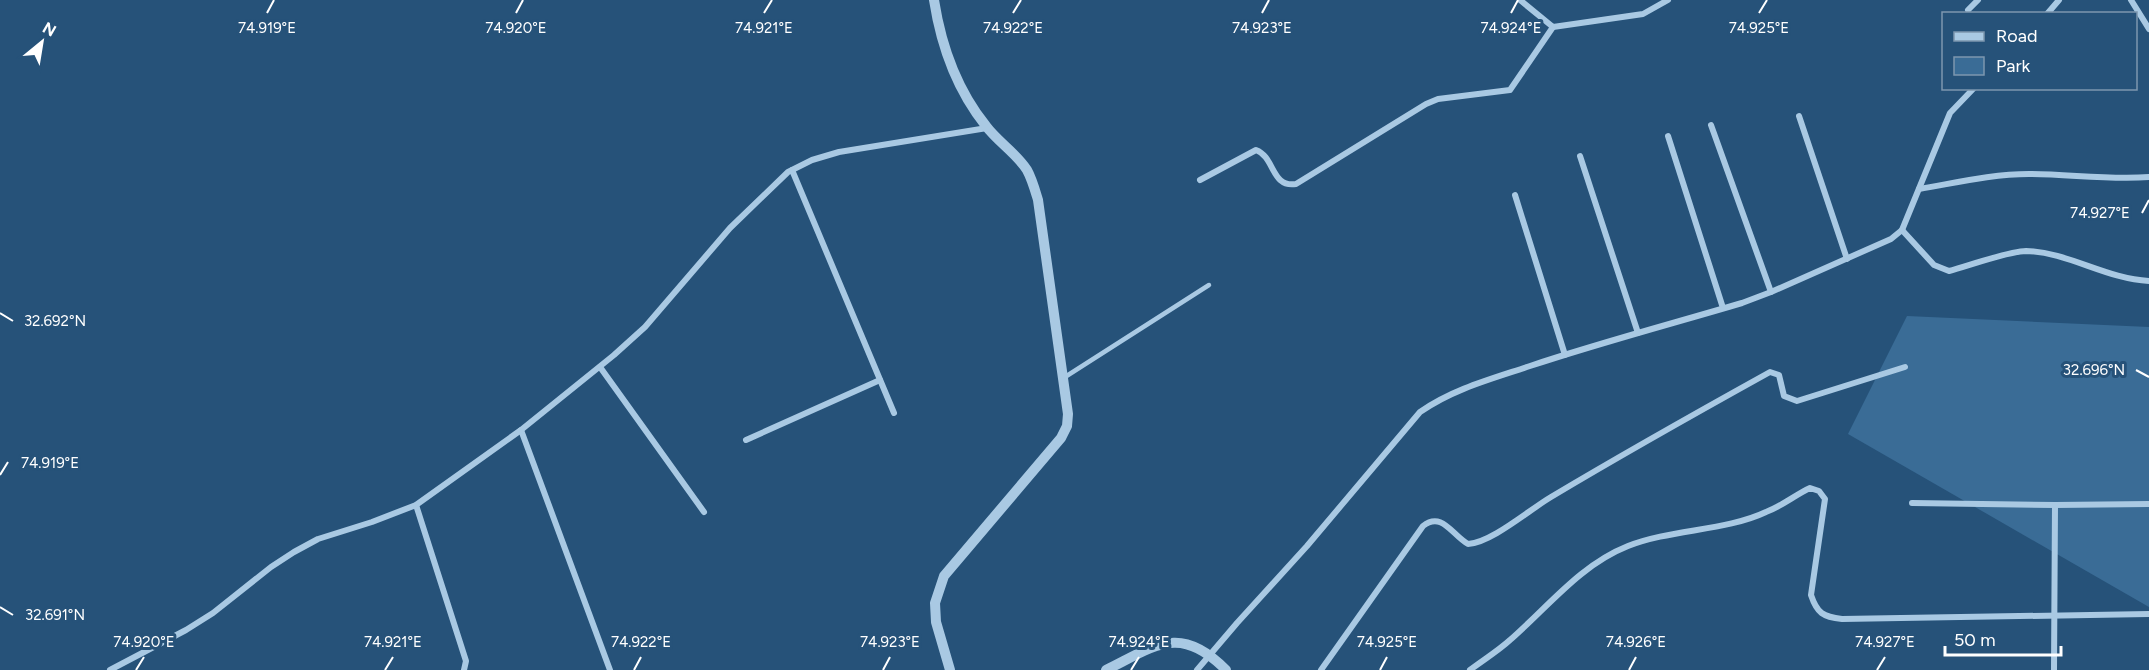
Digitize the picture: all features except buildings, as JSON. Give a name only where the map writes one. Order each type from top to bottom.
[{"type":"street","points":[[934,0],[945,51],[968,98],[987,128],[1026,170],[1036,192],[1068,414],[1067,426],[1061,438],[944,576],[935,603],[936,622],[950,670]]},
{"type":"street","points":[[1520,0],[1553,27],[1644,14],[1668,0]]},
{"type":"street","points":[[1968,10],[1978,0]]},
{"type":"street","points":[[2049,12],[2059,0]]},
{"type":"street","points":[[2131,0],[2149,29]]},
{"type":"street","points":[[1200,180],[1256,150],[1265,155],[1279,181],[1290,185],[1296,184],[1426,104],[1438,99],[1510,90],[1553,27]]},
{"type":"street","points":[[1197,670],[1213,658],[1420,412],[1456,390],[1772,292],[1891,239],[1902,230],[1950,113],[1972,90]]},
{"type":"street","points":[[1800,116],[1847,259]]},
{"type":"street","points":[[1711,125],[1772,292]]},
{"type":"street","points":[[110,670],[186,630],[213,613],[271,567],[318,539],[416,505],[521,430],[600,367],[645,327],[730,228],[792,170],[812,160],[839,152],[987,128]]},
{"type":"street","points":[[1668,136],[1723,308]]},
{"type":"street","points":[[1580,156],[1638,333]]},
{"type":"street","points":[[792,170],[894,413]]},
{"type":"street","points":[[1919,189],[2021,174],[2121,179],[2149,177]]},
{"type":"street","points":[[1515,195],[1566,355]]},
{"type":"street","points":[[1902,230],[1934,266],[1949,271],[2023,251],[2038,252],[2109,274],[2149,281]]},
{"type":"street","points":[[600,367],[704,512]]},
{"type":"street","points":[[1321,670],[1423,526],[1430,520],[1436,520],[1446,526],[1468,543],[1482,542],[1548,499],[1678,422],[1770,372],[1779,375],[1785,396],[1797,401],[1905,367]]},
{"type":"street","points":[[746,440],[880,380]]},
{"type":"street","points":[[521,430],[610,670]]},
{"type":"street","points":[[1470,670],[1508,643],[1555,596],[1585,571],[1608,557],[1627,547],[1658,537],[1766,513],[1810,488],[1820,491],[1825,499],[1810,595],[1815,608],[1827,618],[1842,620],[2149,614]]},
{"type":"street","points":[[1912,503],[2149,504]]},
{"type":"street","points":[[416,505],[466,661],[464,670]]},
{"type":"street","points":[[2054,670],[2055,505]]},
{"type":"street","points":[[1106,670],[1160,644],[1169,642],[1181,642],[1199,648],[1226,670]]},
{"type":"lane","points":[[1064,377],[1209,285]]},
{"type":"green space","points":[[1907,316],[2149,327],[2149,607],[1848,434]]}]
